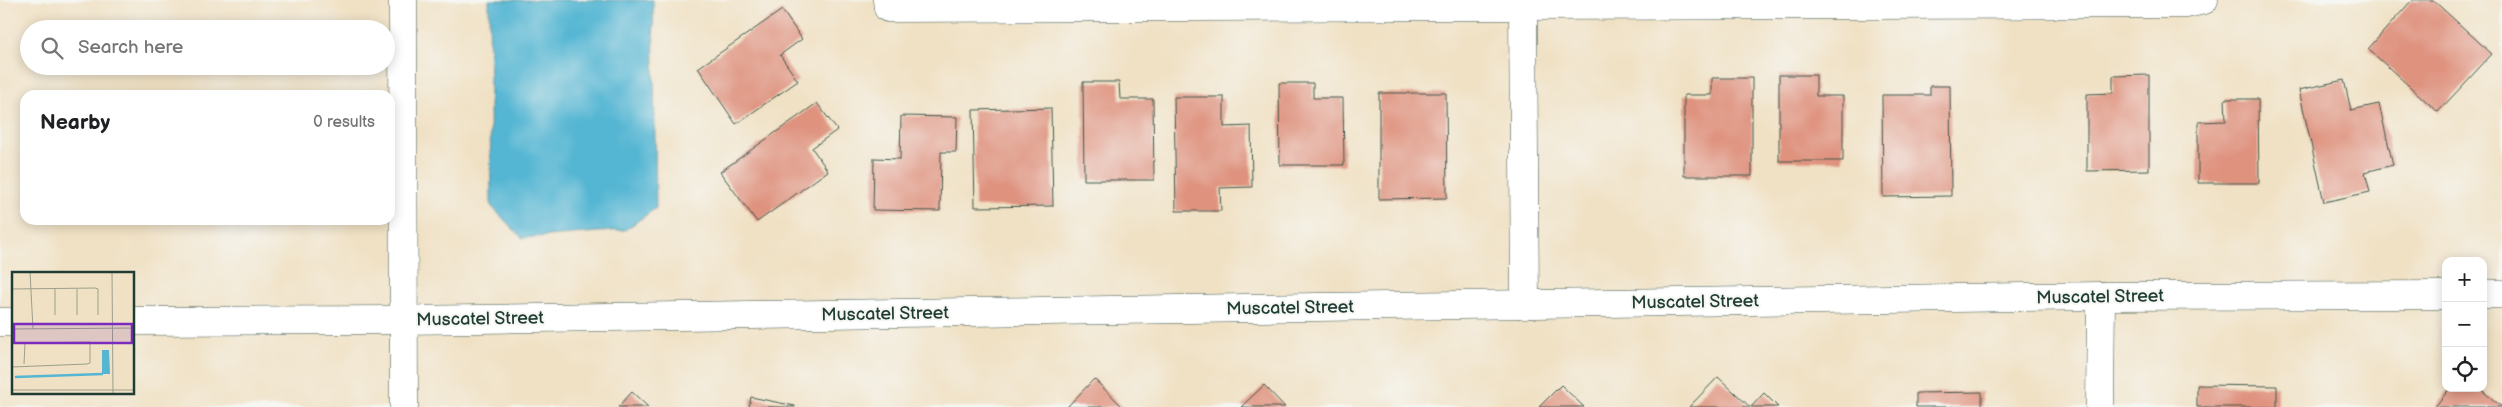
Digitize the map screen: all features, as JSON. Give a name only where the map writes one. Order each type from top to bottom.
[{"type":"street","points":[[403,0],[402,320],[404,407]]},
{"type":"street","points":[[888,4],[2186,4],[2204,0]]},
{"type":"street","points":[[1523,5],[1525,305]]},
{"type":"street","name":"Muscatel Street","points":[[135,321],[402,320],[2101,296],[2442,294]]},
{"type":"street","points":[[2487,294],[2502,294]]},
{"type":"street","points":[[2100,407],[2101,296]]},
{"type":"water","points":[[489,0],[653,0],[656,208],[625,230],[522,238],[491,206]]},
{"type":"building","points":[[2412,0],[2433,0],[2492,54],[2438,112],[2368,49]]},
{"type":"building","points":[[782,10],[802,39],[780,55],[798,81],[736,124],[698,68]]},
{"type":"building","points":[[1779,75],[1816,75],[1816,96],[1843,96],[1843,161],[1779,161]]},
{"type":"building","points":[[2149,75],[2149,170],[2087,171],[2087,94],[2113,93],[2113,76]]},
{"type":"building","points":[[1712,78],[1752,78],[1752,176],[1684,176],[1684,95],[1712,95]]},
{"type":"building","points":[[2344,80],[2351,110],[2379,104],[2393,165],[2365,172],[2370,192],[2324,202],[2299,90]]},
{"type":"building","points":[[1083,82],[1119,82],[1120,99],[1153,99],[1154,180],[1084,180]]},
{"type":"building","points":[[1279,83],[1313,83],[1313,98],[1343,98],[1344,165],[1280,165]]},
{"type":"building","points":[[1930,86],[1950,86],[1951,196],[1883,197],[1882,95],[1930,95]]},
{"type":"building","points":[[1379,93],[1446,93],[1447,198],[1379,199]]},
{"type":"building","points":[[1174,97],[1224,97],[1224,127],[1251,126],[1252,187],[1220,188],[1221,211],[1176,211]]},
{"type":"building","points":[[2225,99],[2258,99],[2259,183],[2198,183],[2198,122],[2226,121]]},
{"type":"building","points":[[817,103],[837,130],[812,148],[828,171],[757,222],[720,172]]},
{"type":"building","points":[[1051,108],[1053,206],[975,207],[973,110]]},
{"type":"building","points":[[901,116],[957,117],[956,152],[941,152],[940,211],[873,210],[874,158],[900,159]]},
{"type":"building","points":[[1718,377],[1750,407],[1689,407]]},
{"type":"building","points":[[1094,379],[1123,407],[1067,407]]},
{"type":"building","points":[[1264,385],[1285,407],[1241,407]]},
{"type":"building","points":[[1561,385],[1584,407],[1539,407]]},
{"type":"building","points":[[2197,385],[2277,386],[2277,407],[2197,407]]},
{"type":"building","points":[[632,392],[648,407],[618,407]]},
{"type":"building","points":[[1982,392],[1982,407],[1916,407],[1916,393]]},
{"type":"building","points":[[2447,392],[2484,392],[2502,407],[2435,407]]},
{"type":"building","points":[[1764,393],[1778,407],[1751,407]]},
{"type":"building","points":[[751,397],[795,406],[795,407],[749,407]]}]
